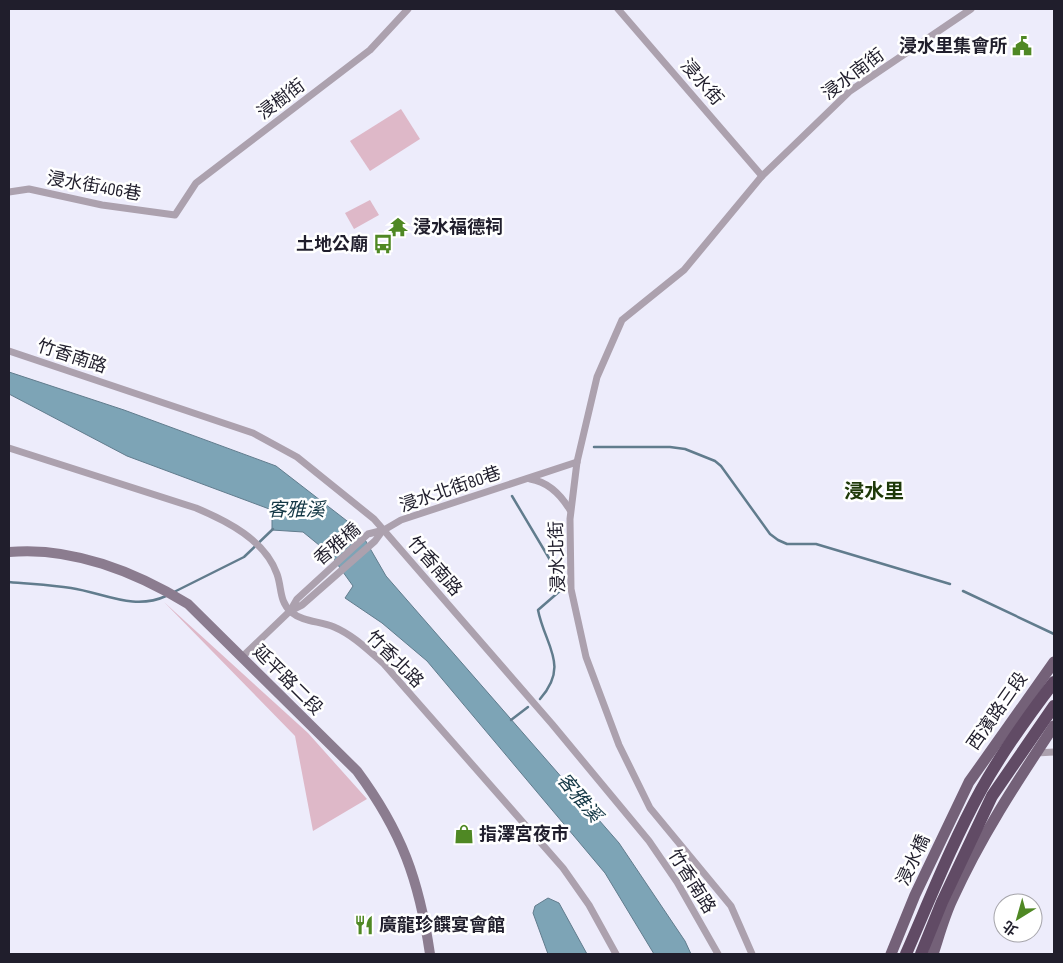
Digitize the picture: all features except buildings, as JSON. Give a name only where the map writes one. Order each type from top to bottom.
[{"type":"highway","points":[[921,954],[949,886],[1032,710],[1054,682]]},
{"type":"highway","points":[[993,795],[1054,706]]},
{"type":"highway","name":"浸水橋","points":[[906,954],[953,844],[993,795]]},
{"type":"main road","name":"西濱路三段","points":[[969,782],[1054,662]]},
{"type":"main road","points":[[933,954],[951,902],[977,848],[993,795],[1036,753],[1054,726]]},
{"type":"main road","name":"浸水橋","points":[[891,954],[915,895],[969,782]]},
{"type":"street","name":"浸樹街","points":[[174,215],[196,183],[370,50],[408,9]]},
{"type":"street","name":"浸水街","points":[[618,9],[762,176]]},
{"type":"street","name":"浸水南街","points":[[762,176],[850,91],[971,9]]},
{"type":"street","name":"浸水北街","points":[[752,954],[732,906],[650,808],[619,745],[586,657],[570,589],[570,510],[577,462],[597,377],[622,320],[684,270],[762,176]]},
{"type":"street","name":"浸水街406巷","points":[[9,192],[29,189],[102,205],[174,215]]},
{"type":"street","name":"竹香南路","points":[[9,351],[253,433],[298,457],[374,519],[552,724],[649,841],[677,882],[718,954]]},
{"type":"street","points":[[9,448],[196,508],[215,516],[248,537],[265,553],[276,571],[280,584],[281,599],[290,610],[242,658]]},
{"type":"street","name":"浸水北街80巷","points":[[384,530],[401,520],[577,462]]},
{"type":"street","name":"浸水北街80巷","points":[[528,479],[540,481],[551,488],[562,497],[570,510]]},
{"type":"street","name":"香雅橋","points":[[299,602],[368,534],[384,530]]},
{"type":"street","name":"香雅橋","points":[[290,610],[375,541],[384,530]]},
{"type":"street","name":"延平路二段","points":[[9,552],[50,552],[88,561],[156,584],[188,604],[357,771],[380,803],[411,867],[430,954]]},
{"type":"street","name":"竹香北路","points":[[290,610],[299,617],[336,628],[356,639],[383,663],[563,868],[589,905],[616,954]]},
{"type":"street","points":[[1036,753],[1054,752]]},
{"type":"shaded area","points":[[401,109],[420,139],[370,171],[350,141]]},
{"type":"shaded area","points":[[370,200],[379,215],[354,229],[345,213]]},
{"type":"shaded area","points":[[164,602],[308,733],[367,799],[313,831],[295,736]]},
{"type":"water","name":"客雅溪","points":[[9,372],[124,410],[276,466],[360,531],[386,576],[619,843],[685,941],[691,954],[654,954],[605,873],[427,661],[382,623],[345,598],[353,586],[330,554],[303,532],[272,530],[272,510],[127,456],[9,394]]},
{"type":"water","points":[[548,898],[559,903],[587,954],[548,954],[533,913],[535,906]]},
{"type":"waterway","points":[[594,447],[670,447],[685,449],[715,461],[721,466],[770,534],[778,540],[787,544],[816,544],[950,584]]},
{"type":"waterway","points":[[512,496],[562,580],[561,590],[538,610],[553,655],[554,665],[549,687],[540,699]]},
{"type":"waterway","points":[[174,592],[244,557],[273,529]]},
{"type":"waterway","points":[[9,582],[71,588],[119,600],[142,602],[166,596]]},
{"type":"waterway","points":[[963,591],[1054,634]]},
{"type":"waterway","points":[[511,720],[528,707]]},
{"type":"place","name":"浸水里集會所","points":[[1022,46]]},
{"type":"place","name":"浸水福德祠","points":[[398,227]]},
{"type":"place","name":"土地公廟","points":[[383,244]]},
{"type":"place","name":"指澤宮夜市","points":[[464,834]]},
{"type":"place","name":"廣龍珍饌宴會館","points":[[364,925]]},
{"type":"district","name":"浸水里","points":[[874,491]]}]
